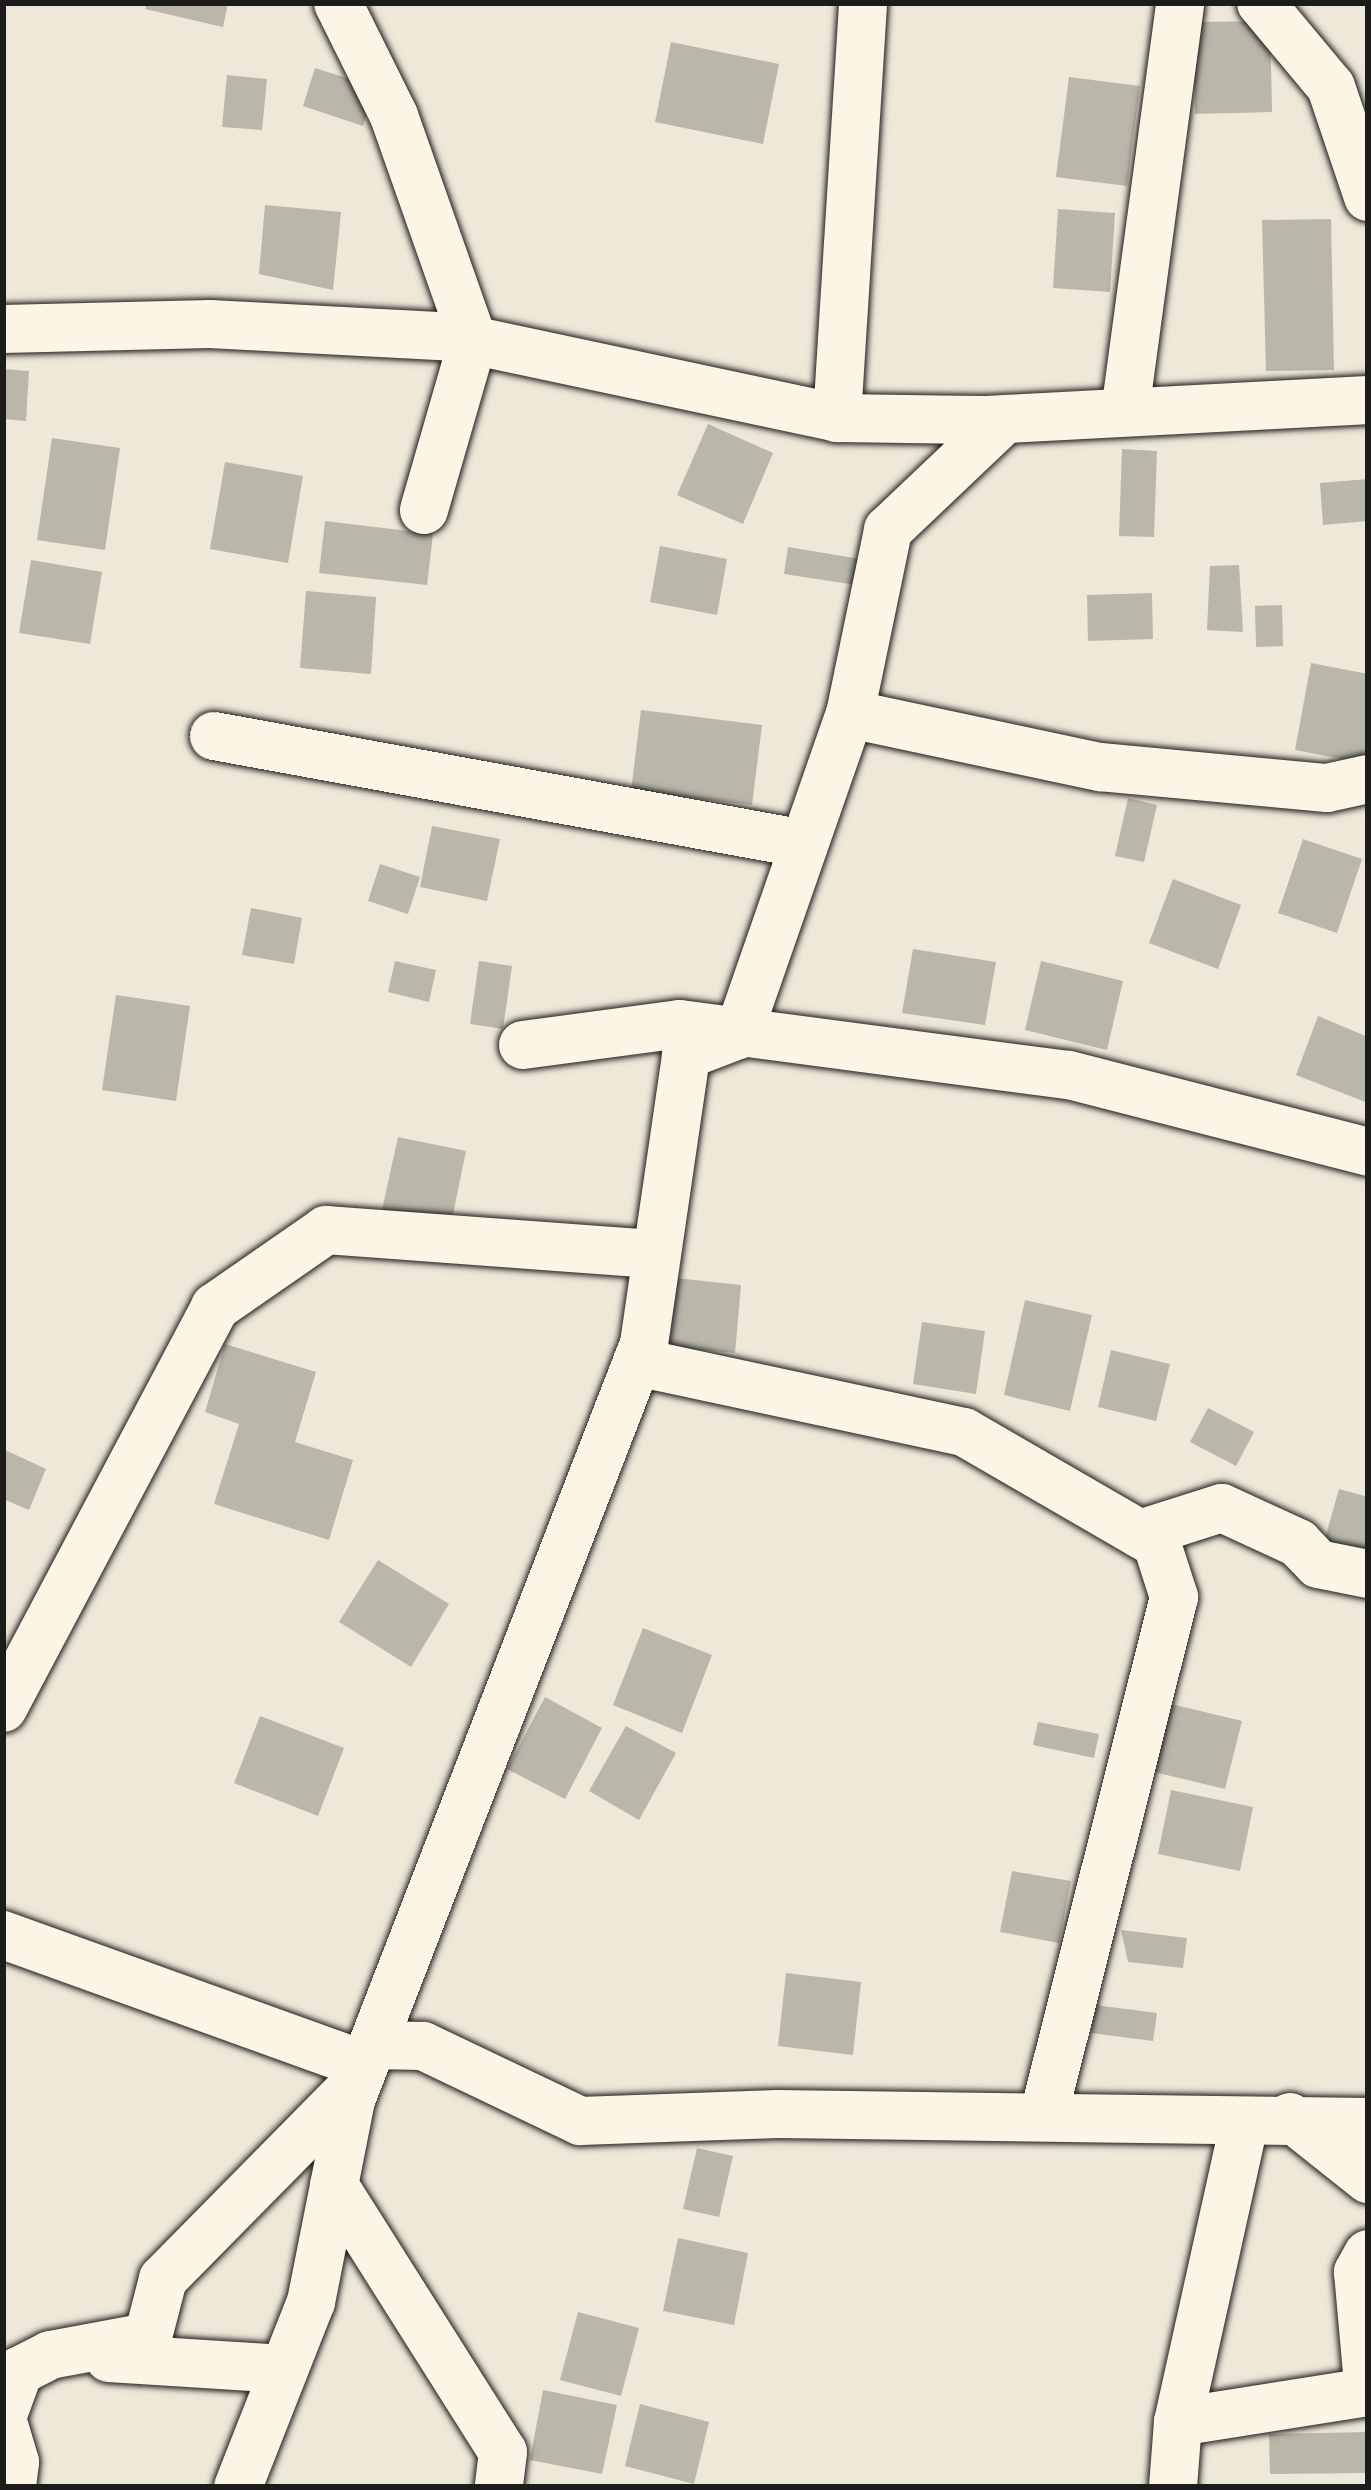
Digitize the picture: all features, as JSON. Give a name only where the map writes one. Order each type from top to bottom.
[{"type":"street","points":[[338,3],[394,116],[472,340],[424,510]]},
{"type":"street","points":[[837,418],[863,3]]},
{"type":"street","points":[[1125,412],[1180,3]]},
{"type":"street","points":[[1261,3],[1331,87],[1368,197]]},
{"type":"street","points":[[3,329],[210,324],[472,340],[837,418],[1006,419],[1125,412],[1366,386]]},
{"type":"street","points":[[235,2486],[311,2302],[365,2063],[637,1362],[686,1055],[738,1035],[850,714],[888,530],[1006,419]]},
{"type":"street","points":[[850,714],[1100,767],[1327,788],[1368,779]]},
{"type":"street","points":[[214,736],[804,844]]},
{"type":"street","points":[[523,1045],[680,1024],[1069,1076],[1368,1153]]},
{"type":"street","points":[[3,1708],[215,1307],[326,1230],[656,1254]]},
{"type":"street","points":[[637,1362],[964,1432],[1156,1544],[1174,1597],[1044,2114]]},
{"type":"street","points":[[1140,1534],[1222,1508],[1298,1543],[1318,1564],[1368,1574]]},
{"type":"street","points":[[3,1935],[365,2063]]},
{"type":"street","points":[[27,2353],[148,2337],[163,2279],[365,2063],[423,2046],[580,2121],[1044,2114],[1290,2116],[1368,2122]]},
{"type":"street","points":[[1290,2116],[1368,2179]]},
{"type":"street","points":[[1173,2487],[1178,2422],[1244,2130]]},
{"type":"street","points":[[334,2185],[503,2452],[499,2487]]},
{"type":"street","points":[[1178,2422],[1368,2388],[1358,2272],[1368,2254]]},
{"type":"street","points":[[27,2353],[284,2369]]},
{"type":"street","points":[[12,2487],[15,2462],[3,2418],[27,2353]]},
{"type":"building","points":[[147,3],[228,3],[223,27],[145,9]]},
{"type":"building","points":[[1270,21],[1272,112],[1195,114],[1193,22]]},
{"type":"building","points":[[671,42],[779,64],[763,144],[655,122]]},
{"type":"building","points":[[315,68],[375,87],[363,126],[303,106]]},
{"type":"building","points":[[227,75],[267,79],[262,130],[222,127]]},
{"type":"building","points":[[1069,77],[1140,86],[1127,186],[1056,177]]},
{"type":"building","points":[[265,205],[341,212],[333,290],[259,274]]},
{"type":"building","points":[[1058,209],[1115,213],[1110,292],[1053,288]]},
{"type":"building","points":[[1331,219],[1334,370],[1266,371],[1262,220]]},
{"type":"building","points":[[3,369],[29,371],[26,421],[3,419]]},
{"type":"building","points":[[708,424],[773,453],[743,524],[677,495]]},
{"type":"building","points":[[52,438],[120,448],[105,550],[37,540]]},
{"type":"building","points":[[1122,449],[1157,451],[1154,537],[1119,536]]},
{"type":"building","points":[[225,462],[303,476],[288,563],[210,549]]},
{"type":"building","points":[[1368,479],[1368,521],[1323,525],[1320,483]]},
{"type":"building","points":[[325,521],[433,534],[427,585],[319,573]]},
{"type":"building","points":[[660,546],[727,559],[717,615],[650,602]]},
{"type":"building","points":[[788,547],[866,560],[863,586],[784,574]]},
{"type":"building","points":[[31,560],[102,572],[90,644],[19,633]]},
{"type":"building","points":[[1239,565],[1243,632],[1207,630],[1210,566]]},
{"type":"building","points":[[306,591],[376,597],[371,674],[300,668]]},
{"type":"building","points":[[1152,593],[1153,639],[1088,641],[1087,595]]},
{"type":"building","points":[[1282,605],[1283,646],[1256,647],[1255,606]]},
{"type":"building","points":[[1311,663],[1368,674],[1368,764],[1295,750]]},
{"type":"building","points":[[641,710],[762,725],[752,805],[631,791]]},
{"type":"building","points":[[1128,798],[1157,805],[1144,862],[1115,856]]},
{"type":"building","points":[[432,826],[500,839],[487,901],[420,887]]},
{"type":"building","points":[[1303,839],[1362,859],[1337,933],[1278,913]]},
{"type":"building","points":[[380,864],[420,877],[408,914],[368,901]]},
{"type":"building","points":[[1173,879],[1241,905],[1218,969],[1149,943]]},
{"type":"building","points":[[251,908],[302,918],[294,964],[242,955]]},
{"type":"building","points":[[913,949],[996,962],[985,1025],[902,1013]]},
{"type":"building","points":[[395,961],[436,970],[429,1002],[388,992]]},
{"type":"building","points":[[479,961],[512,966],[503,1029],[470,1024]]},
{"type":"building","points":[[1041,961],[1123,981],[1107,1050],[1025,1030]]},
{"type":"building","points":[[116,995],[190,1006],[176,1101],[102,1090]]},
{"type":"building","points":[[1318,1016],[1368,1037],[1368,1103],[1296,1075]]},
{"type":"building","points":[[398,1137],[466,1151],[451,1224],[382,1210]]},
{"type":"building","points":[[676,1278],[741,1285],[735,1353],[669,1347]]},
{"type":"building","points":[[1025,1300],[1092,1315],[1070,1411],[1004,1395]]},
{"type":"building","points":[[922,1322],[985,1331],[976,1394],[913,1384]]},
{"type":"building","points":[[225,1344],[316,1372],[295,1442],[353,1460],[329,1540],[214,1504],[239,1424],[205,1412]]},
{"type":"building","points":[[1111,1350],[1170,1364],[1156,1421],[1098,1407]]},
{"type":"building","points":[[1208,1408],[1254,1432],[1236,1466],[1190,1442]]},
{"type":"building","points":[[3,1449],[46,1469],[29,1510],[3,1499]]},
{"type":"building","points":[[1339,1489],[1368,1497],[1368,1562],[1322,1549]]},
{"type":"building","points":[[378,1560],[449,1604],[411,1667],[339,1622]]},
{"type":"building","points":[[643,1628],[712,1655],[682,1733],[613,1705]]},
{"type":"building","points":[[545,1697],[602,1728],[565,1799],[507,1769]]},
{"type":"building","points":[[1167,1703],[1242,1721],[1225,1789],[1150,1771]]},
{"type":"building","points":[[260,1716],[344,1748],[318,1816],[234,1783]]},
{"type":"building","points":[[1038,1722],[1099,1734],[1094,1758],[1033,1745]]},
{"type":"building","points":[[626,1726],[676,1753],[639,1820],[589,1791]]},
{"type":"building","points":[[1171,1790],[1253,1807],[1240,1871],[1158,1854]]},
{"type":"building","points":[[1012,1871],[1071,1881],[1059,1943],[1000,1932]]},
{"type":"building","points":[[1121,1930],[1187,1938],[1183,1968],[1128,1962]]},
{"type":"building","points":[[786,1973],[861,1982],[853,2055],[778,2046]]},
{"type":"building","points":[[1095,2005],[1157,2013],[1153,2041],[1091,2033]]},
{"type":"building","points":[[697,2148],[733,2156],[719,2217],[683,2209]]},
{"type":"building","points":[[678,2238],[748,2253],[734,2325],[663,2311]]},
{"type":"building","points":[[578,2312],[639,2328],[621,2396],[560,2380]]},
{"type":"building","points":[[543,2390],[617,2405],[602,2474],[530,2460]]},
{"type":"building","points":[[640,2404],[709,2422],[694,2484],[625,2466]]},
{"type":"building","points":[[1368,2432],[1368,2473],[1270,2474],[1269,2434]]}]
